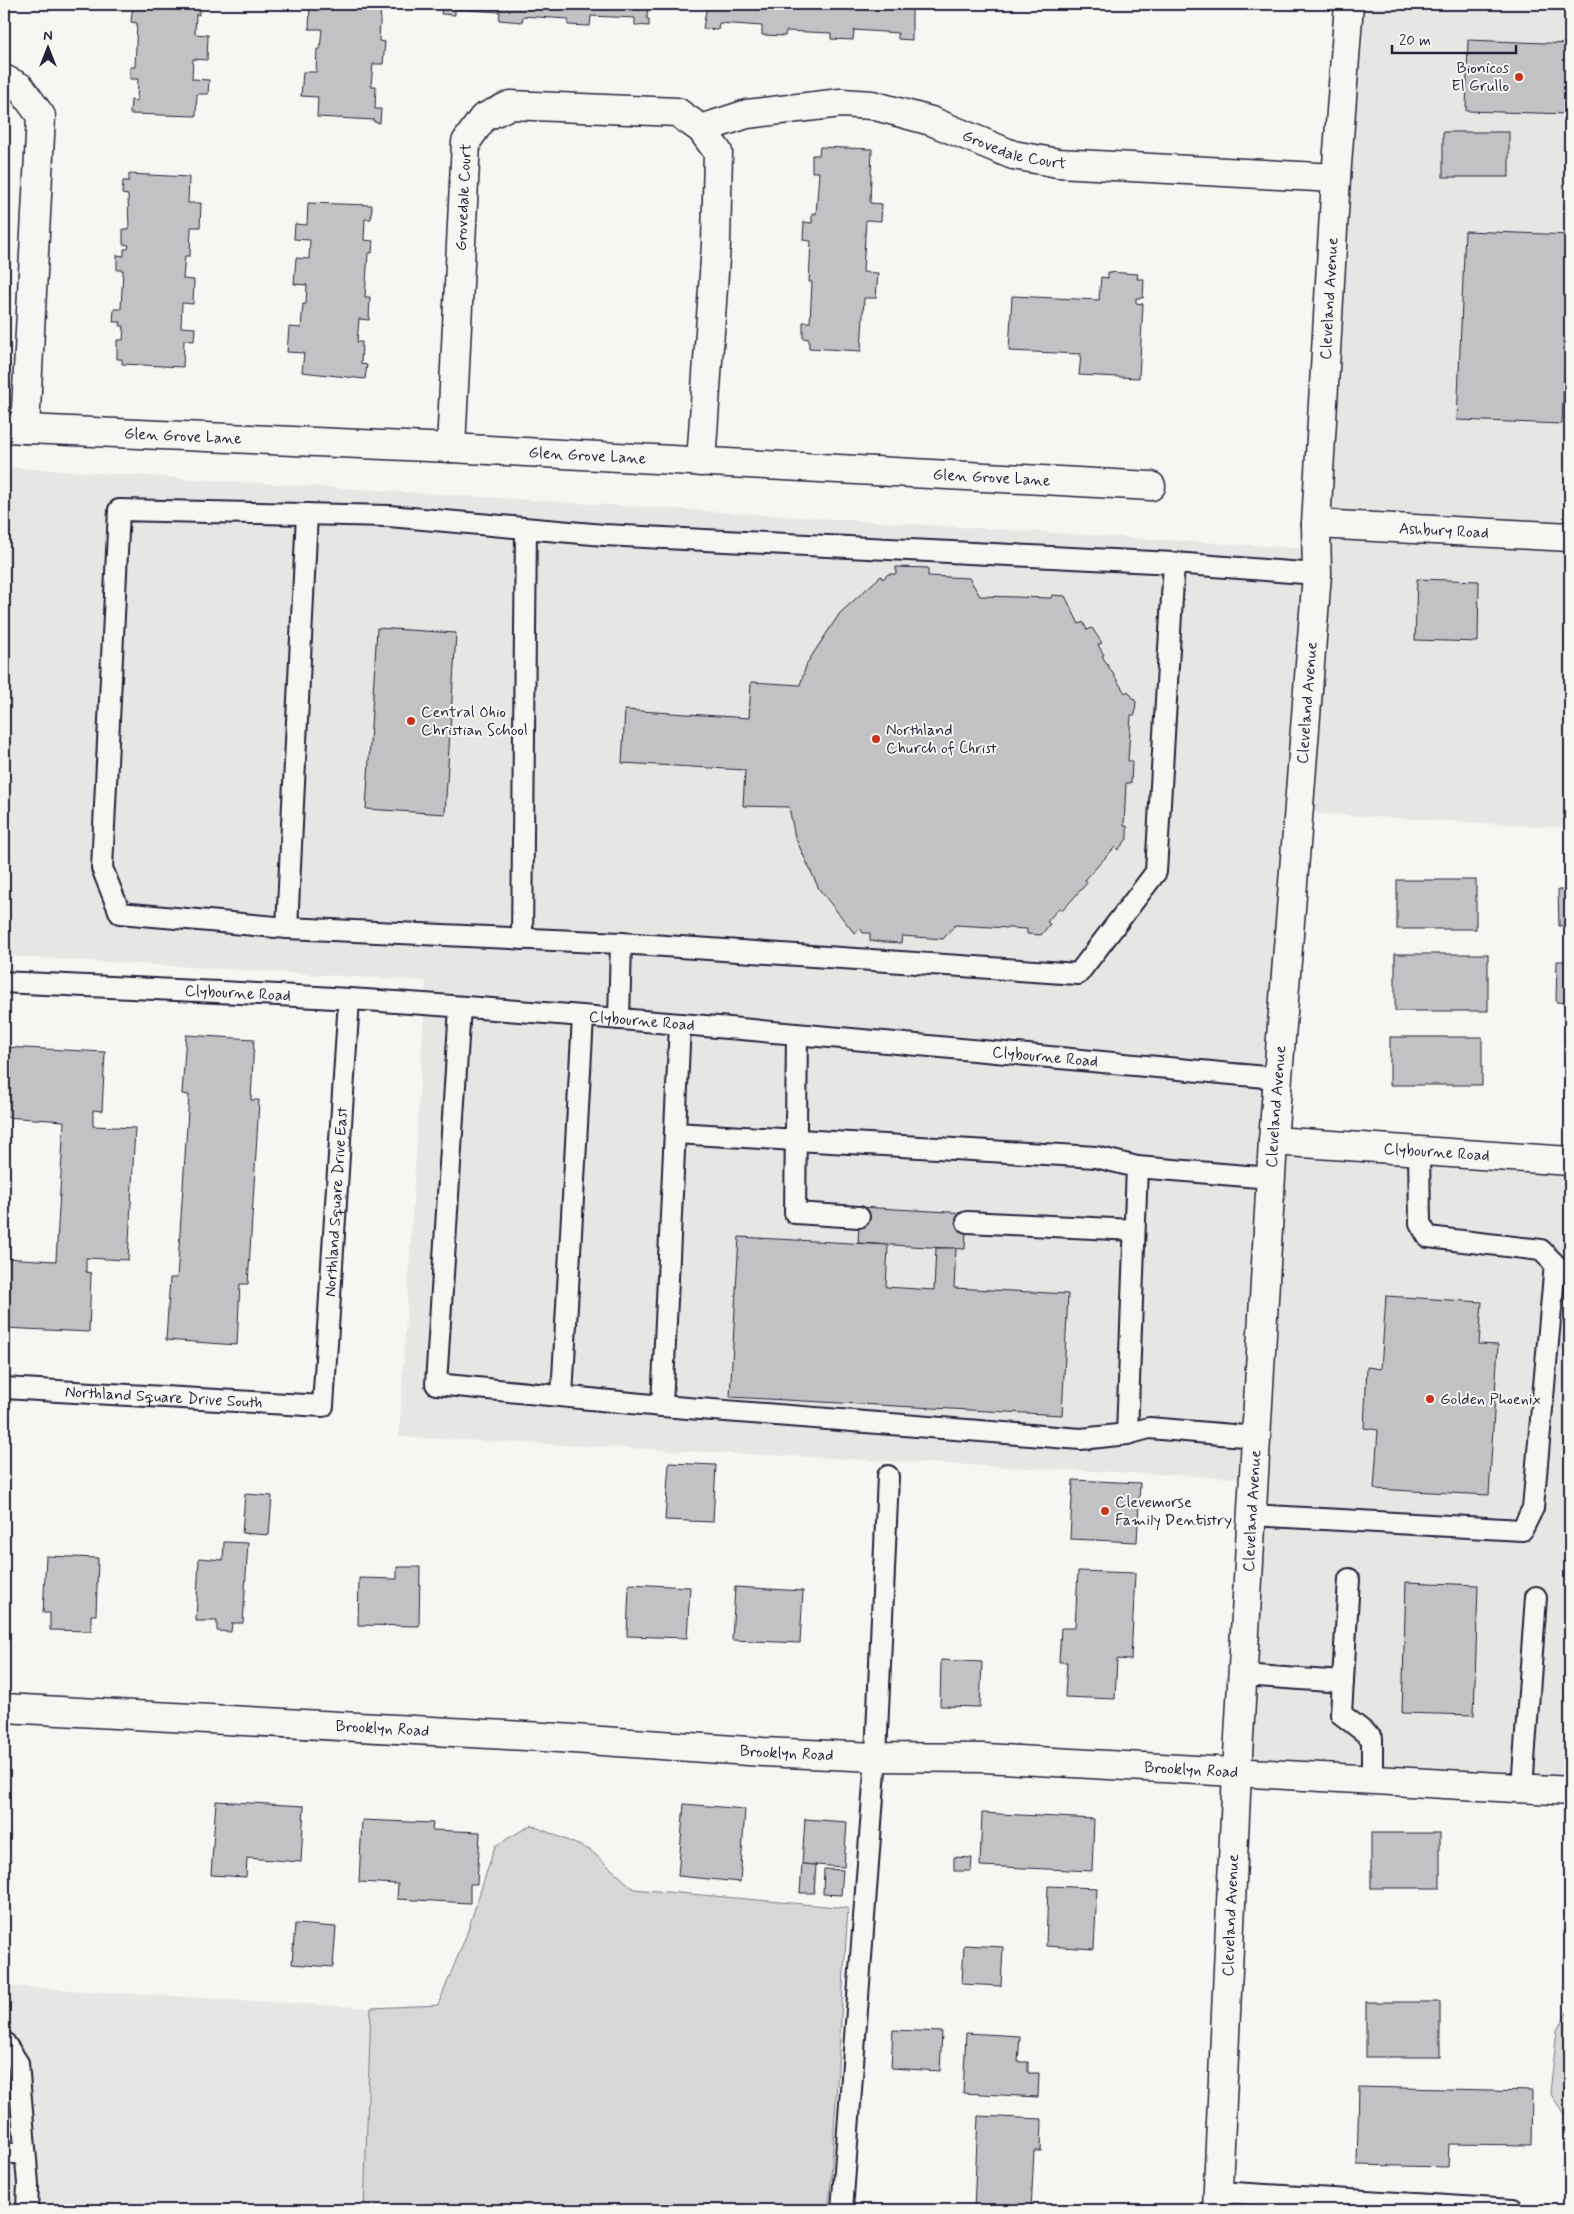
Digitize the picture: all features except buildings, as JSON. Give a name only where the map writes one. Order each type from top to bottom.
[{"type":"street","name":"Cleveland Avenue","points":[[1217,2201],[1237,1772],[1273,1141],[1317,574],[1316,524],[1336,178],[1349,4]]},
{"type":"street","name":"Glen Grove Lane","points":[[4,79],[20,87],[41,116],[14,428],[451,448],[1150,486]]},
{"type":"street","name":"Grovedale Court","points":[[701,129],[747,114],[841,103],[872,105],[931,121],[1013,155],[1058,163],[1336,178]]},
{"type":"street","name":"Grovedale Court","points":[[451,448],[466,142],[483,118],[510,105],[677,112],[701,129],[718,152],[716,244],[701,462]]},
{"type":"street","name":"Ashbury Road","points":[[1316,524],[1570,537]]},
{"type":"street","name":"Clybourne Road","points":[[1273,1141],[1570,1161]]},
{"type":"street","name":"Brooklyn Road","points":[[4,1708],[876,1757],[985,1758],[1570,1791]]},
{"type":"lane","points":[[1174,563],[1156,872],[1078,974],[621,944],[287,928],[120,913],[102,868],[119,510],[389,516],[604,535],[1174,563],[1317,574]]},
{"type":"lane","points":[[287,928],[307,514]]},
{"type":"lane","points":[[522,939],[526,528]]},
{"type":"lane","points":[[619,1020],[621,944]]},
{"type":"lane","name":"Clybourne Road","points":[[4,982],[349,999],[460,1007],[680,1024],[1277,1078]]},
{"type":"lane","name":"Northland Square Drive East","points":[[323,1406],[349,999]]},
{"type":"lane","points":[[460,1007],[436,1384],[662,1406],[1081,1439],[1127,1434],[1150,1428],[1256,1437]]},
{"type":"lane","points":[[562,1396],[583,1017]]},
{"type":"lane","points":[[662,1406],[680,1024]]},
{"type":"lane","points":[[798,1035],[795,1213],[859,1217]]},
{"type":"lane","points":[[675,1133],[1096,1157],[1137,1167],[1271,1178]]},
{"type":"lane","points":[[1252,1515],[1522,1530],[1533,1508],[1555,1264],[1541,1250],[1428,1237],[1420,1223],[1419,1150]]},
{"type":"lane","points":[[1127,1434],[1137,1167]]},
{"type":"lane","points":[[967,1222],[1134,1230]]},
{"type":"lane","name":"Northland Square Drive South","points":[[4,1388],[323,1406]]},
{"type":"lane","points":[[842,2210],[876,1757],[888,1476]]},
{"type":"lane","points":[[1349,1579],[1341,1714],[1372,1738],[1372,1780]]},
{"type":"lane","points":[[1522,1788],[1536,1597]]},
{"type":"lane","points":[[1243,1675],[1343,1682]]},
{"type":"lane","points":[[4,2042],[18,2063],[28,2184],[27,2210]]},
{"type":"lane","points":[[4,2153],[25,2154]]},
{"type":"lane","points":[[1217,2201],[1513,2210]]},
{"type":"shaded area","points":[[1345,4],[1570,4],[1570,828],[1306,813],[1286,1149],[1570,1164],[1570,1786],[1235,1774],[1255,1479],[399,1437],[426,981],[4,956],[4,467],[1311,549]]},
{"type":"shaded area","points":[[531,1825],[590,1850],[634,1889],[848,1908],[829,2210],[364,2210],[371,2008],[438,2005],[466,1936],[495,1846]]},
{"type":"shaded area","points":[[4,1986],[371,2008],[364,2210],[4,2210]]},
{"type":"shaded area","points":[[1570,2007],[1570,2123],[1550,2093],[1557,2030]]},
{"type":"place","name":"Bionicos El Grullo","points":[[1519,77]]},
{"type":"place","name":"Central Ohio Christian School","points":[[411,721]]},
{"type":"place","name":"Northland Church of Christ","points":[[876,739]]},
{"type":"place","name":"Golden Phoenix","points":[[1430,1399]]},
{"type":"place","name":"Clevemorse Family Dentistry","points":[[1105,1511]]}]
